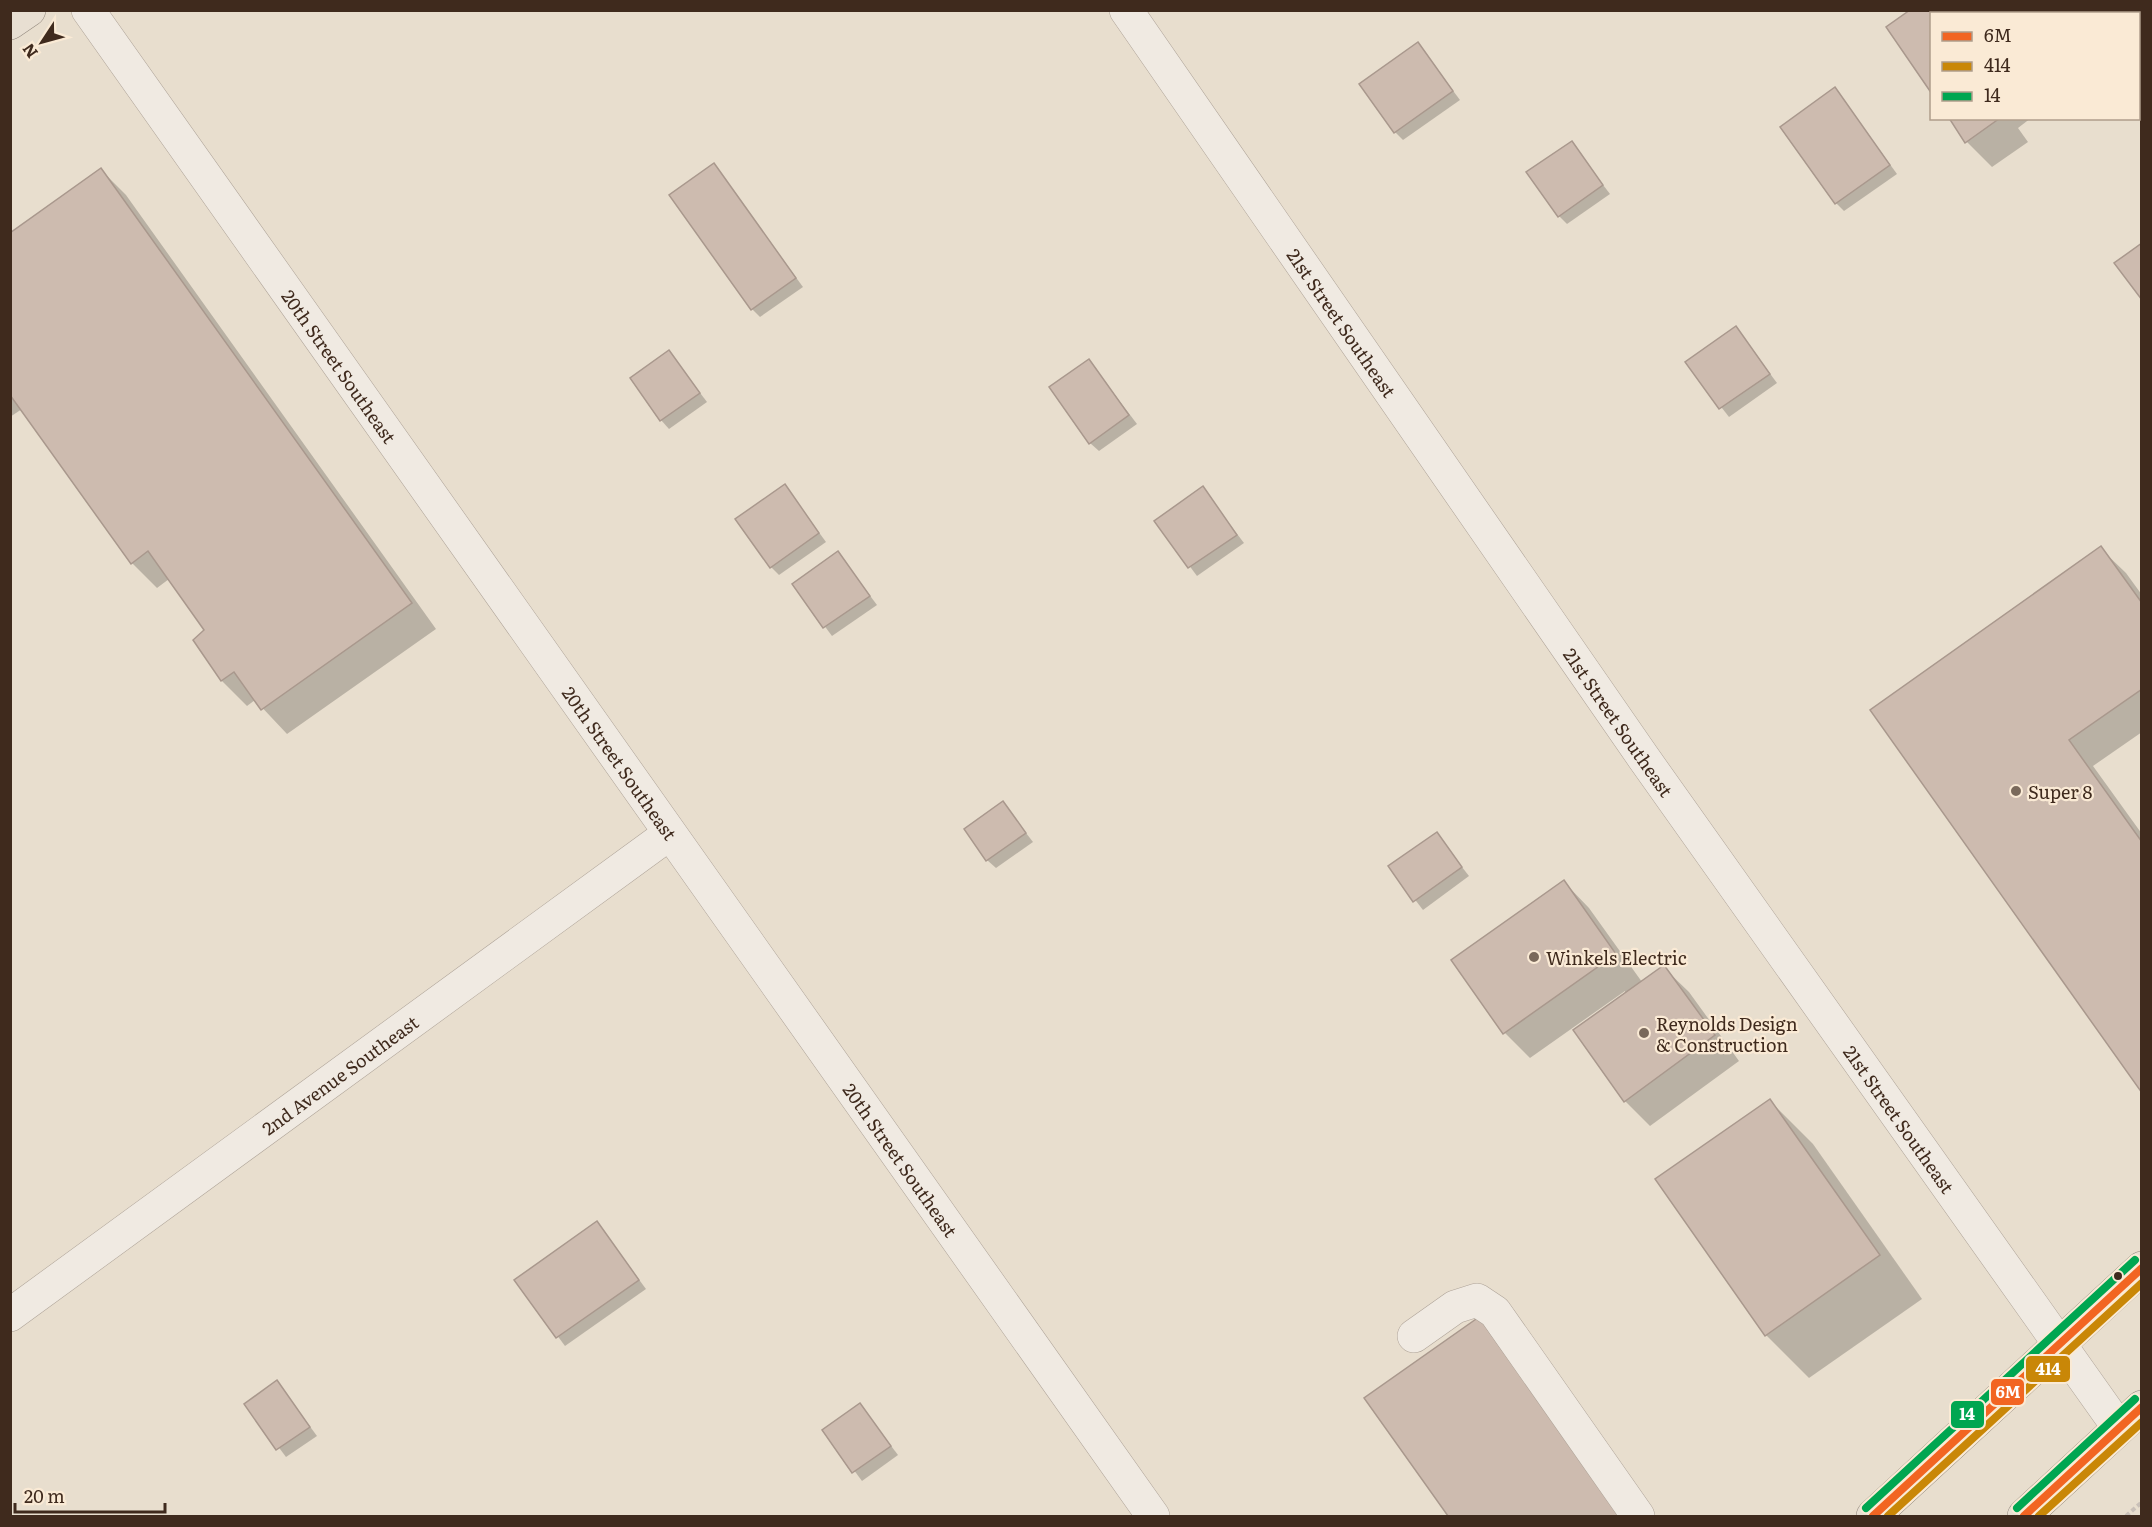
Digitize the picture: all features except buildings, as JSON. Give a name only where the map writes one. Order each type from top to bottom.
[{"type":"main road","points":[[10,23],[29,10]]},
{"type":"main road","points":[[1873,1516],[2142,1268]]},
{"type":"main road","points":[[2024,1516],[2130,1418]]},
{"type":"street","name":"20th Street Southeast","points":[[88,10],[1153,1516]]},
{"type":"street","name":"21st Street Southeast","points":[[1126,10],[1643,757],[2058,1344],[2130,1418]]},
{"type":"street","name":"2nd Avenue Southeast","points":[[10,1315],[669,834]]},
{"type":"street","points":[[1414,1336],[1455,1307],[1477,1300],[1495,1312],[1638,1516]]},
{"type":"path","points":[[2126,1516],[2142,1502]]},
{"type":"transit line","name":"14","points":[[1866,1508],[2135,1260]]},
{"type":"transit line","name":"6M","points":[[1873,1516],[2142,1268]]},
{"type":"transit line","name":"414","points":[[1888,1516],[2142,1283]]},
{"type":"transit line","name":"14","points":[[2017,1508],[2135,1399]]},
{"type":"transit line","name":"6M","points":[[2024,1516],[2142,1407]]},
{"type":"transit line","name":"414","points":[[2039,1516],[2142,1422]]},
{"type":"place","name":"Super 8","points":[[2016,791]]},
{"type":"place","name":"Winkels Electric","points":[[1534,957]]},
{"type":"place","name":"Reynolds Design & Construction","points":[[1644,1033]]}]
